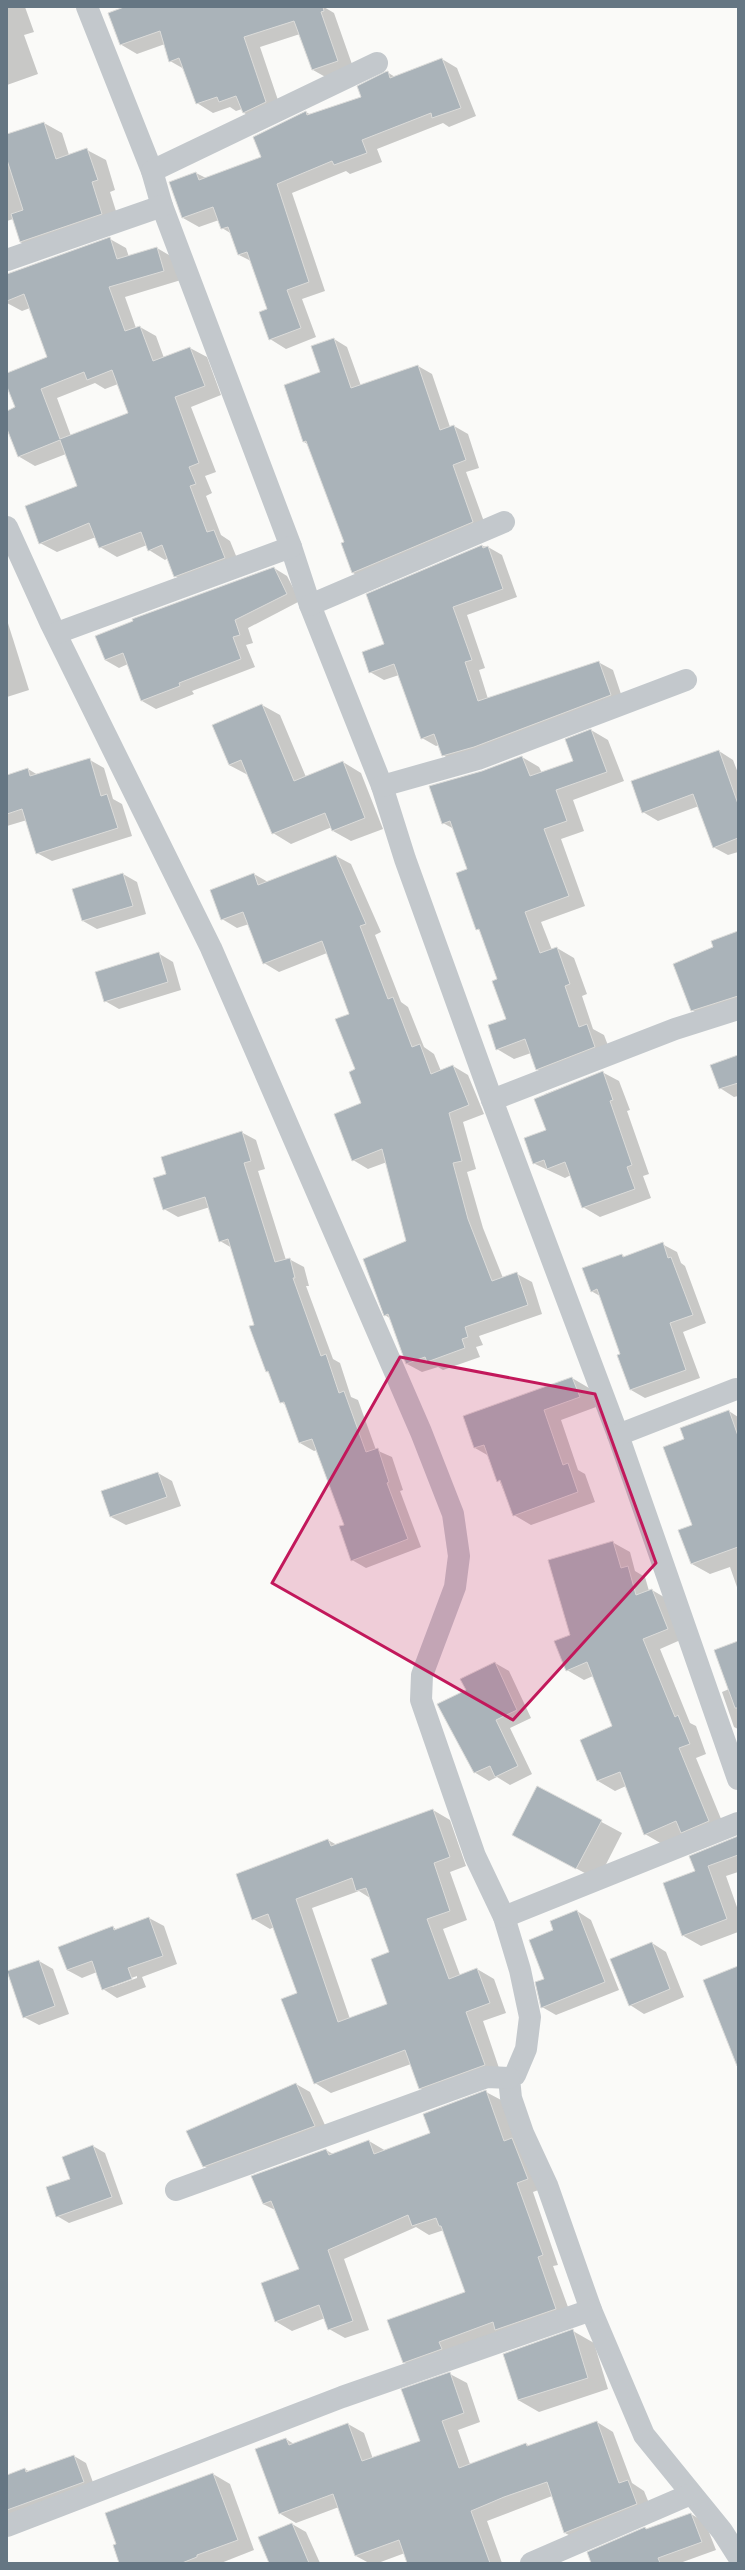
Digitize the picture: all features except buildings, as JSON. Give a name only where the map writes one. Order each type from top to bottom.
[{"type":"street","points":[[87,7],[152,171],[162,206],[291,547],[310,605],[382,786],[405,859],[492,1100],[618,1435],[737,1774]]},
{"type":"street","points":[[152,171],[377,63]]},
{"type":"street","points":[[7,260],[162,206]]},
{"type":"street","points":[[310,605],[504,522]]},
{"type":"street","points":[[7,527],[57,633],[211,948],[422,1432],[453,1514],[459,1556],[454,1586],[422,1675],[420,1700],[475,1856],[504,1917],[520,1970],[530,2017],[526,2049],[515,2075],[509,2078],[487,2077],[176,2190]]},
{"type":"street","points":[[57,633],[291,547]]},
{"type":"street","points":[[382,786],[478,759],[686,680]]},
{"type":"street","points":[[492,1100],[675,1029],[738,1009]]},
{"type":"street","points":[[618,1435],[736,1389]]},
{"type":"street","points":[[504,1917],[738,1823]]},
{"type":"street","points":[[509,2078],[511,2098],[523,2133],[548,2184],[591,2310],[644,2435],[722,2531],[738,2556]]},
{"type":"street","points":[[7,2526],[342,2397],[591,2310]]},
{"type":"street","points":[[530,2563],[691,2494]]},
{"type":"highlighted area","points":[[400,1357],[595,1394],[656,1563],[513,1720],[272,1583]]}]
